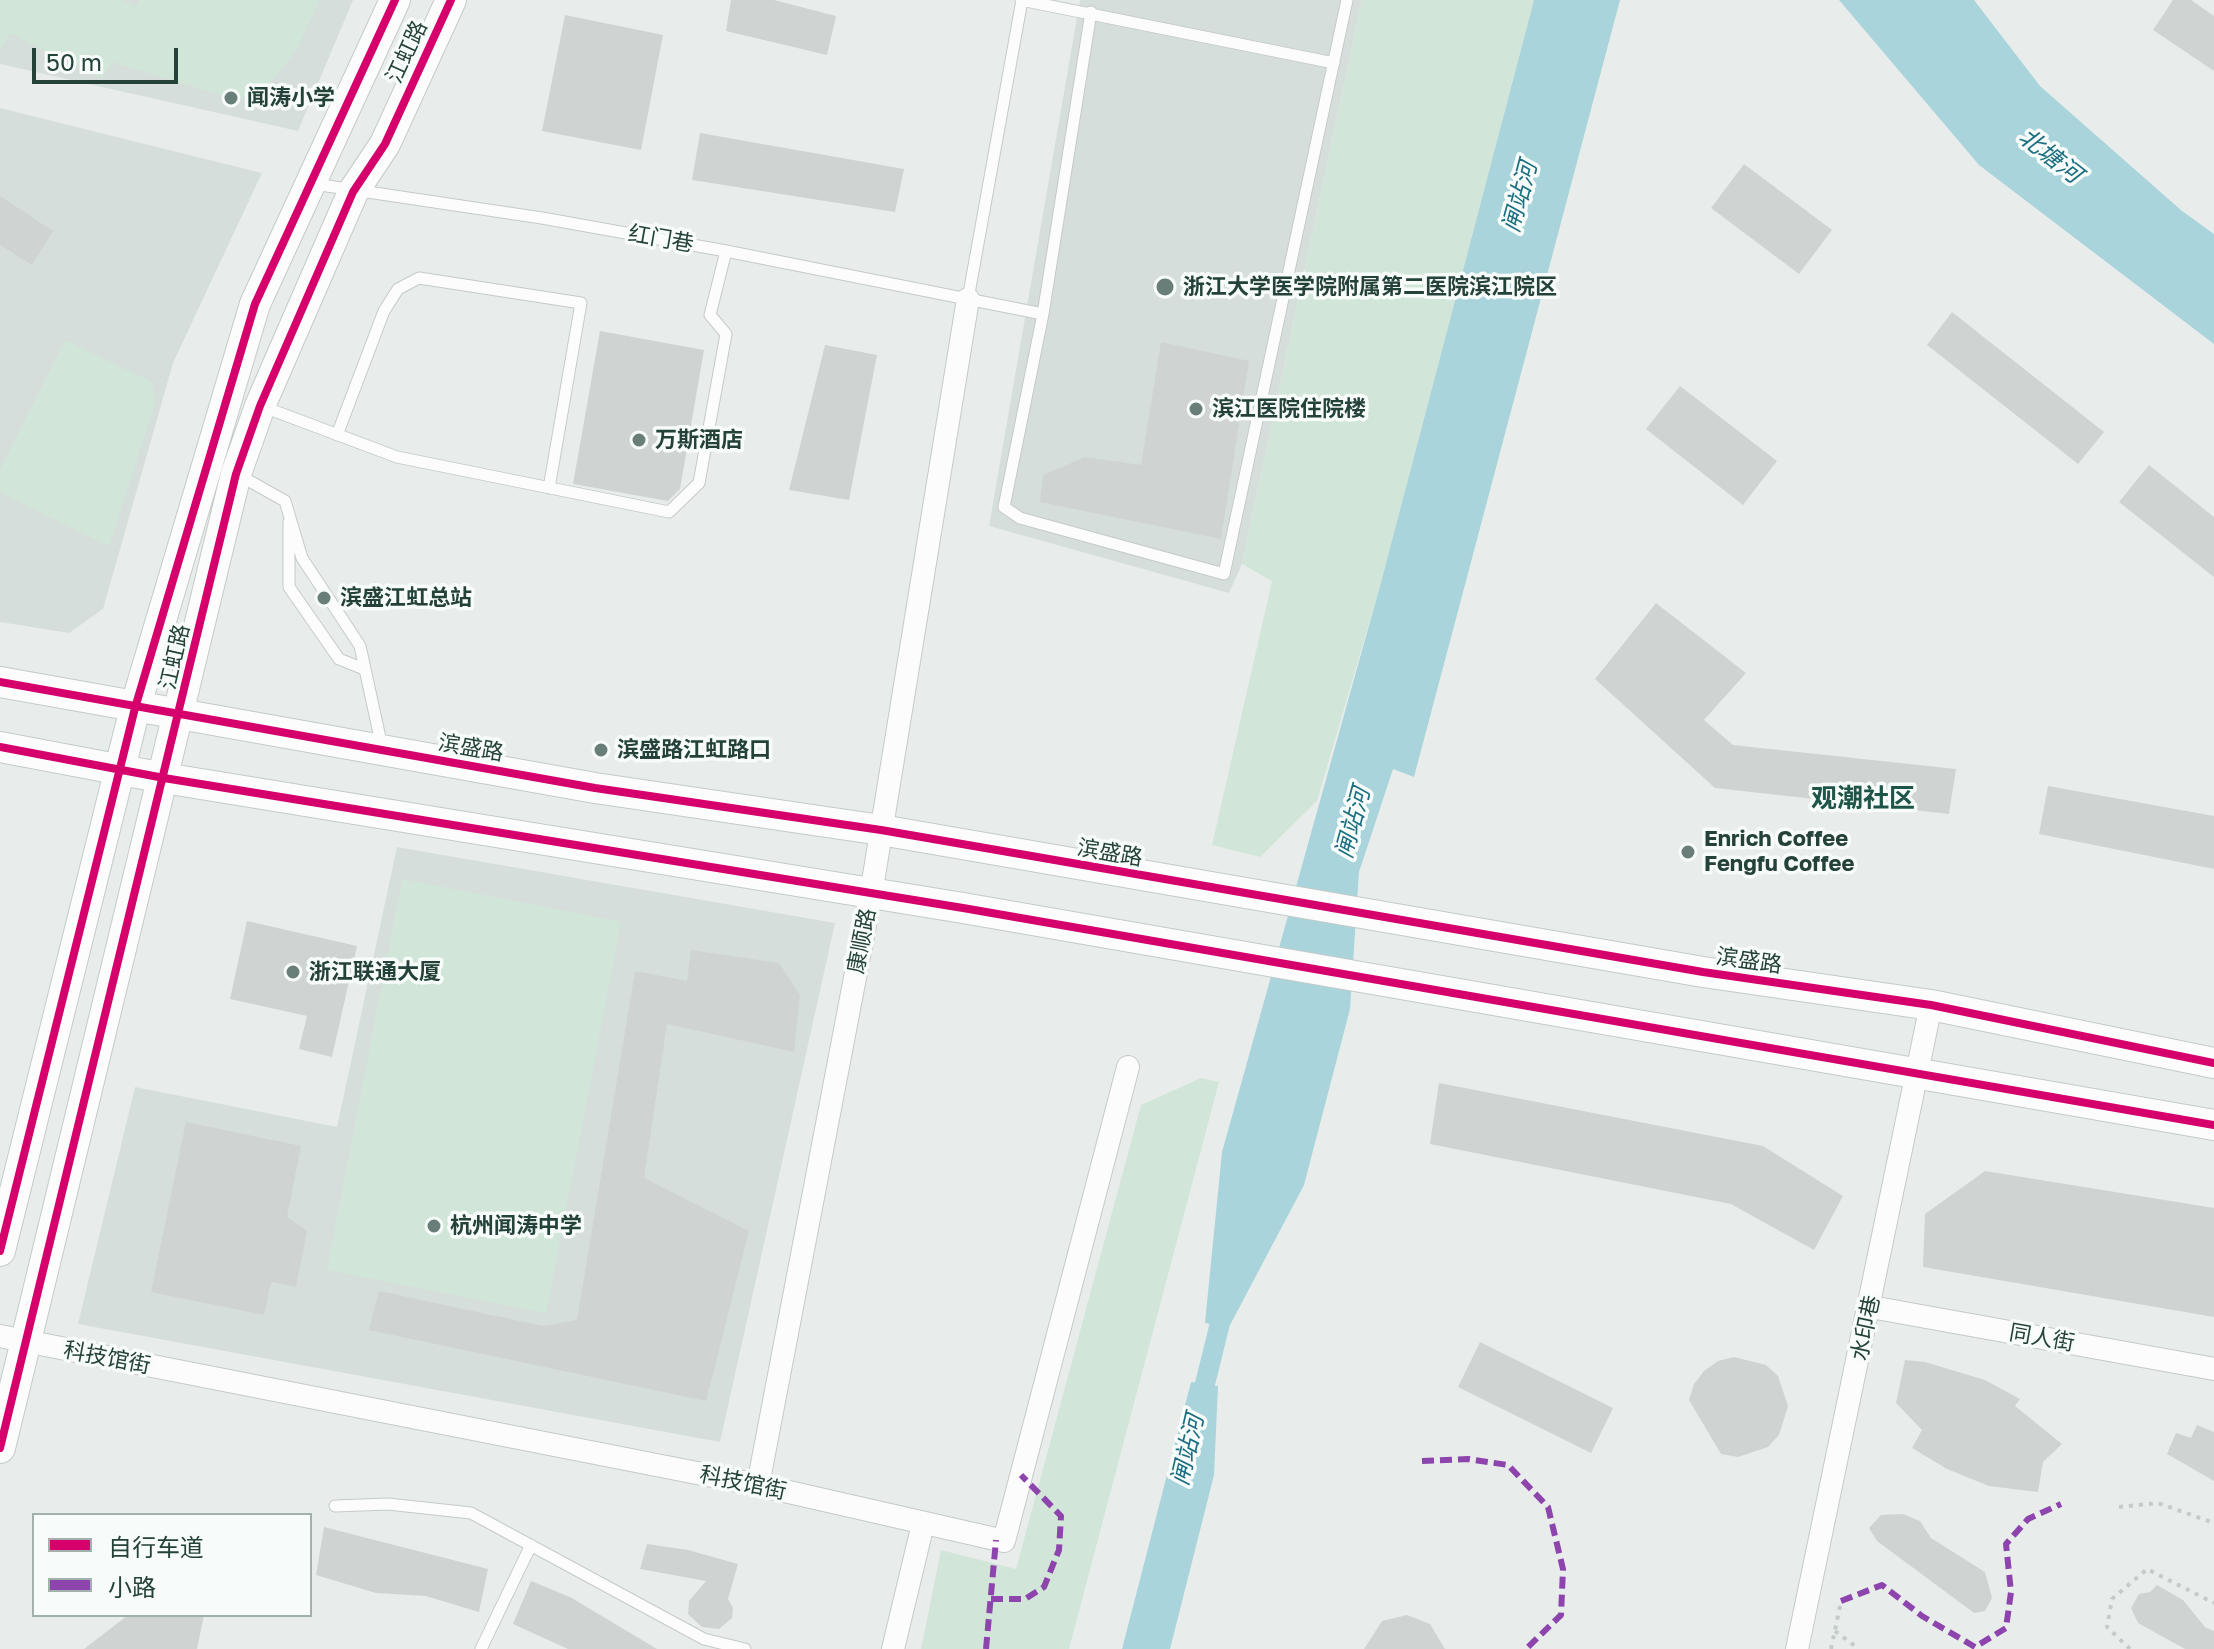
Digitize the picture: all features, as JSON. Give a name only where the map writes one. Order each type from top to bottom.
[{"type":"main road","name":"江虹路","points":[[0,1251],[135,708],[255,304],[395,0]]},
{"type":"main road","name":"江虹路","points":[[0,1448],[12,1339],[164,778],[236,474],[260,406],[353,192],[385,144],[451,0]]},
{"type":"main road","name":"滨盛路","points":[[0,682],[595,788],[881,830],[1703,972],[1931,1005],[2214,1063]]},
{"type":"main road","points":[[0,747],[164,778],[963,908],[2214,1125]]},
{"type":"street","name":"康顺路","points":[[758,1485],[871,894],[968,299]]},
{"type":"street","name":"水印巷","points":[[1797,1649],[1871,1307],[1931,1005]]},
{"type":"street","name":"科技馆街","points":[[12,1339],[758,1485],[1004,1541],[1128,1067]]},
{"type":"street","name":"同人街","points":[[1871,1307],[2214,1369]]},
{"type":"street","points":[[893,1649],[923,1524]]},
{"type":"lane","points":[[968,299],[1022,0],[1334,63]]},
{"type":"lane","points":[[1091,12],[1043,314],[1004,507],[1020,518],[1224,574],[1347,0]]},
{"type":"lane","name":"红门巷","points":[[309,183],[542,218],[1043,314]]},
{"type":"lane","points":[[260,406],[397,457],[669,512],[699,483],[726,334],[710,315],[726,251]]},
{"type":"lane","points":[[337,435],[384,311],[398,289],[419,278],[581,303],[549,488]]},
{"type":"lane","points":[[236,474],[285,501],[302,558],[360,646],[382,751]]},
{"type":"lane","points":[[290,511],[289,587],[339,659],[364,669]]},
{"type":"lane","points":[[335,1506],[388,1504],[471,1513],[704,1639],[745,1649]]},
{"type":"lane","points":[[481,1649],[531,1545]]},
{"type":"path","points":[[2119,1507],[2158,1503],[2214,1523]]},
{"type":"path","points":[[2130,1649],[2107,1627],[2112,1599],[2147,1569],[2214,1603]]},
{"type":"path","points":[[1831,1649],[1841,1601]]},
{"type":"path","points":[[1835,1631],[1859,1649]]},
{"type":"shaded area","name":"闻涛小学","points":[[0,0],[353,0],[298,131],[0,64]]},
{"type":"shaded area","name":"浙江大学医学院附属第二医院滨江院区","points":[[1080,0],[1362,0],[1242,564],[1229,593],[989,526]]},
{"type":"shaded area","points":[[0,108],[262,173],[173,363],[103,609],[69,633],[0,622]]},
{"type":"shaded area","name":"杭州闻涛中学","points":[[397,847],[835,923],[720,1442],[78,1324],[135,1087],[337,1127]]},
{"type":"green space","name":"闻涛小学","points":[[0,0],[122,0],[136,7],[139,0],[319,0],[298,48],[267,87],[238,100],[112,62],[102,79],[10,33],[0,51]]},
{"type":"green space","points":[[1362,0],[1534,0],[1380,586],[1317,801],[1260,857],[1212,845],[1272,581],[1242,564]]},
{"type":"green space","points":[[65,340],[152,382],[155,403],[109,546],[0,492],[0,469]]},
{"type":"green space","points":[[402,879],[621,922],[546,1313],[327,1270]]},
{"type":"green space","points":[[1201,1078],[1219,1082],[1069,1649],[921,1649],[941,1550],[1016,1569],[1141,1105]]},
{"type":"water","points":[[1534,0],[1620,0],[1414,777],[1393,769],[1359,872],[1350,1009],[1304,1185],[1229,1327],[1205,1323],[1222,1152],[1380,586]]},
{"type":"water","name":"北塘河","points":[[1839,0],[1974,0],[2040,86],[2182,211],[2214,234],[2214,344],[1979,165]]},
{"type":"water","points":[[1191,1382],[1218,1386],[1214,1475],[1170,1649],[1122,1649]]},
{"type":"building","points":[[731,0],[774,0],[836,16],[827,55],[726,31]]},
{"type":"building","points":[[2173,0],[2191,0],[2214,16],[2214,71],[2153,30]]},
{"type":"building","points":[[565,15],[663,35],[641,150],[542,131]]},
{"type":"building","points":[[700,133],[904,169],[895,212],[692,180]]},
{"type":"building","points":[[1744,164],[1832,230],[1799,274],[1711,208]]},
{"type":"building","points":[[0,196],[53,231],[32,265],[0,245]]},
{"type":"building","points":[[1952,312],[2104,432],[2078,464],[1927,345]]},
{"type":"building","points":[[600,331],[704,350],[680,489],[668,501],[573,484]]},
{"type":"building","name":"滨江医院住院楼","points":[[1161,342],[1249,361],[1221,539],[1040,502],[1043,475],[1085,457],[1141,465]]},
{"type":"building","points":[[825,345],[877,355],[849,500],[789,490]]},
{"type":"building","points":[[1680,386],[1777,461],[1743,505],[1646,429]]},
{"type":"building","points":[[2149,465],[2214,517],[2214,577],[2119,502]]},
{"type":"building","points":[[1656,603],[1746,673],[1704,720],[1733,745],[1956,769],[1949,814],[1715,788],[1595,679]]},
{"type":"building","points":[[2048,786],[2214,816],[2214,869],[2039,834]]},
{"type":"building","name":"浙江联通大厦","points":[[247,921],[357,946],[332,1057],[299,1049],[307,1016],[230,999]]},
{"type":"building","points":[[691,950],[779,963],[800,995],[794,1052],[667,1024],[644,1178],[749,1231],[706,1401],[369,1330],[379,1291],[543,1326],[577,1320],[635,971],[687,981]]},
{"type":"building","points":[[1439,1083],[1763,1146],[1843,1196],[1814,1250],[1731,1204],[1430,1144]]},
{"type":"building","points":[[186,1122],[301,1146],[287,1217],[307,1231],[296,1287],[271,1282],[264,1315],[151,1292]]},
{"type":"building","points":[[1985,1171],[2214,1208],[2214,1317],[1923,1267],[1925,1214]]},
{"type":"building","points":[[1480,1342],[1613,1408],[1591,1453],[1458,1387]]},
{"type":"building","points":[[1734,1357],[1766,1365],[1778,1376],[1788,1406],[1779,1435],[1768,1447],[1738,1457],[1721,1454],[1689,1400],[1694,1384],[1704,1371],[1718,1361]]},
{"type":"building","points":[[1905,1360],[1925,1362],[1985,1380],[2020,1399],[2015,1406],[2062,1444],[2043,1462],[2038,1492],[1989,1486],[1947,1469],[1912,1448],[1922,1430],[1896,1403]]},
{"type":"building","points":[[2197,1425],[2214,1432],[2214,1481],[2167,1454],[2176,1433],[2191,1438]]},
{"type":"building","points":[[1903,1514],[1920,1521],[1931,1538],[1985,1572],[1992,1598],[1985,1611],[1974,1613],[1877,1541],[1869,1528],[1881,1515]]},
{"type":"building","points":[[324,1527],[488,1569],[479,1612],[426,1596],[376,1593],[316,1575]]},
{"type":"building","points":[[647,1544],[688,1550],[738,1564],[728,1599],[733,1608],[732,1618],[719,1629],[702,1627],[688,1614],[689,1601],[706,1581],[640,1569]]},
{"type":"building","points":[[531,1581],[570,1597],[657,1649],[568,1649],[513,1624]]},
{"type":"building","points":[[2157,1585],[2183,1600],[2205,1627],[2214,1631],[2214,1649],[2185,1649],[2138,1623],[2131,1608],[2139,1594],[2150,1592]]},
{"type":"building","points":[[1407,1615],[1430,1624],[1445,1649],[1364,1649],[1382,1621]]},
{"type":"building","points":[[125,1617],[204,1617],[197,1649],[84,1649]]},
{"type":"waterway","name":"闸站河","points":[[1199,1408],[1226,1299]]},
{"type":"marked path","points":[[1422,1461],[1468,1459],[1508,1465],[1548,1507],[1563,1569],[1561,1615],[1526,1649]]},
{"type":"marked path","points":[[991,1599],[1025,1599],[1044,1587],[1059,1550],[1061,1516],[1021,1475]]},
{"type":"marked path","points":[[1841,1601],[1882,1585],[1922,1616],[1975,1647],[2006,1628],[2011,1592],[2006,1544],[2028,1519],[2061,1504]]},
{"type":"marked path","points":[[986,1649],[996,1540]]},
{"type":"cycle path","points":[[0,1251],[135,708],[255,304],[395,0]]},
{"type":"cycle path","points":[[0,1448],[236,474],[260,406],[353,192],[385,144],[451,0]]},
{"type":"cycle path","points":[[0,682],[595,788],[881,830],[1703,972],[1931,1005],[2214,1063]]},
{"type":"cycle path","points":[[0,747],[164,778],[963,908],[2214,1125]]},
{"type":"place","name":"闻涛小学","points":[[231,98]]},
{"type":"place","name":"浙江大学医学院附属第二医院滨江院区","points":[[1165,287]]},
{"type":"place","name":"滨江医院住院楼","points":[[1196,409]]},
{"type":"place","name":"万斯酒店","points":[[639,440]]},
{"type":"place","name":"滨盛江虹总站","points":[[324,598]]},
{"type":"place","name":"滨盛路江虹路口","points":[[601,750]]},
{"type":"place","name":"Enrich Coffee Fengfu Coffee","points":[[1688,852]]},
{"type":"place","name":"浙江联通大厦","points":[[293,972]]},
{"type":"place","name":"杭州闻涛中学","points":[[434,1226]]},
{"type":"district","name":"观潮社区","points":[[1863,799]]}]
